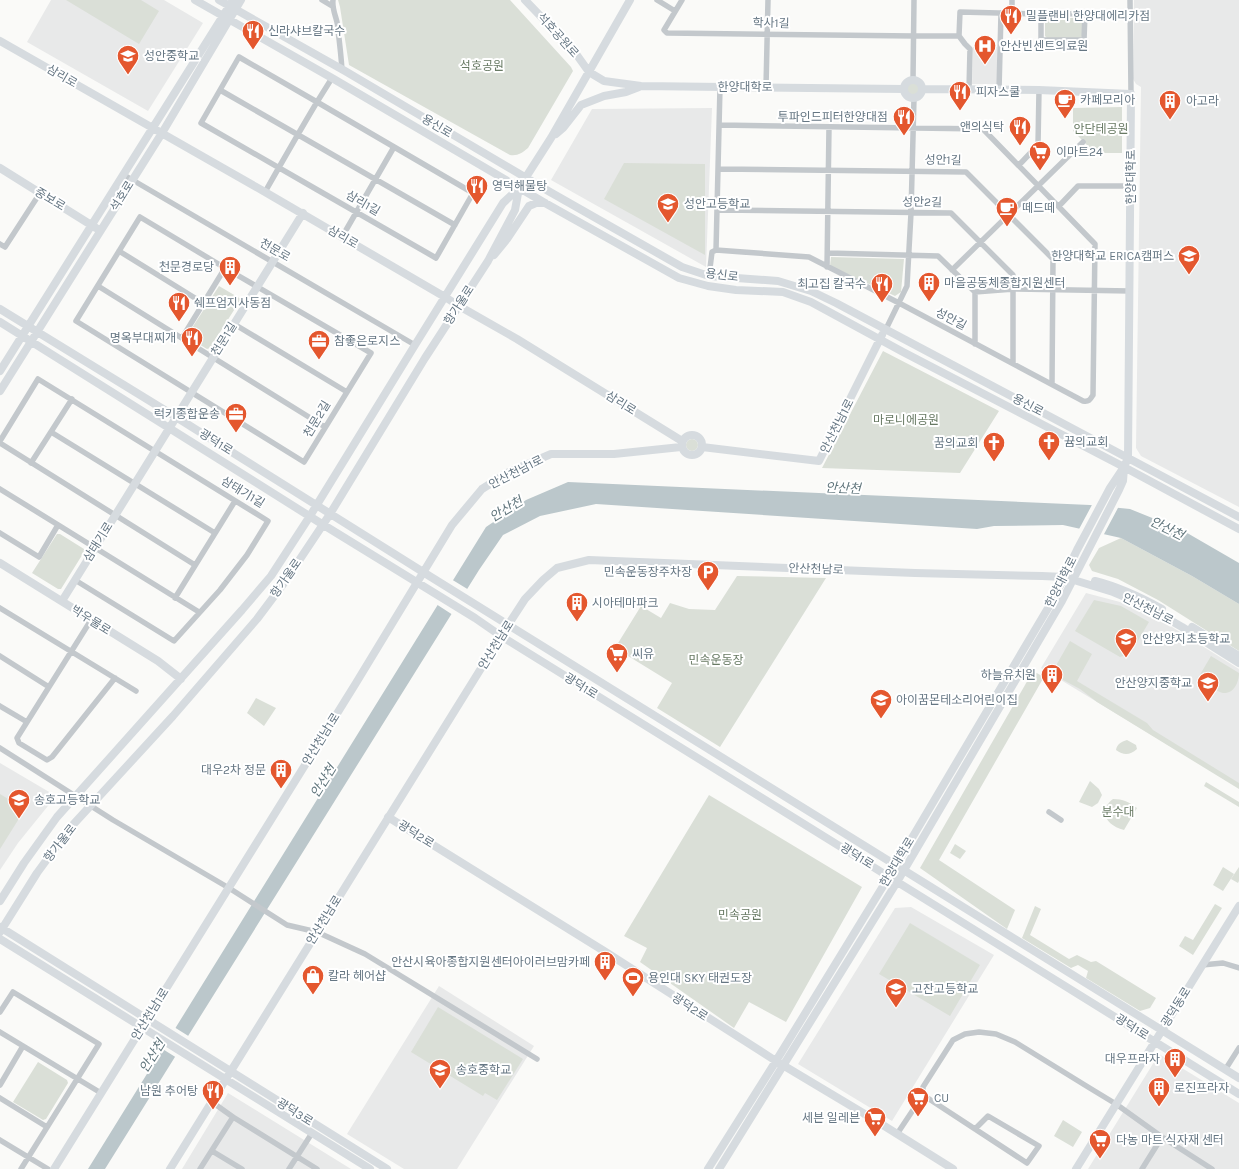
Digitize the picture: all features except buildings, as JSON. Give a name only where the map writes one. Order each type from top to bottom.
[{"type":"street","name":"용신로","points":[[195,0],[332,78],[487,170],[679,278],[708,286],[736,290],[783,292],[811,302],[1239,529]]},
{"type":"street","name":"용신로","points":[[219,0],[233,5],[526,178],[682,267],[709,276],[778,281],[811,291],[836,302],[1239,518]]},
{"type":"street","name":"석호로","points":[[0,371],[223,15],[233,5],[241,0]]},
{"type":"street","points":[[322,0],[332,3],[340,42],[342,70]]},
{"type":"street","name":"석호공원로","points":[[525,0],[574,51],[590,72]]},
{"type":"street","name":"항가울로","points":[[0,901],[24,863],[57,817],[271,576],[317,506],[503,203],[519,188],[551,138],[630,0]]},
{"type":"street","points":[[657,0],[675,11]]},
{"type":"street","name":"학사1길","points":[[682,0],[664,30],[668,33],[959,36]]},
{"type":"street","points":[[766,87],[768,0]]},
{"type":"street","points":[[913,80],[914,0]]},
{"type":"street","points":[[1012,0],[1012,14]]},
{"type":"street","points":[[922,89],[1039,90],[1130,94],[1130,0]]},
{"type":"street","name":"석호로","points":[[0,391],[162,133],[230,19],[233,5]]},
{"type":"street","points":[[969,89],[970,49],[959,36],[960,12],[1012,14],[1130,13]]},
{"type":"street","points":[[999,90],[1001,13]]},
{"type":"street","points":[[1041,14],[1041,40],[1084,40],[1085,13]]},
{"type":"street","name":"삼리로","points":[[0,41],[265,192],[517,339],[682,444]]},
{"type":"street","name":"삼리1길","points":[[239,57],[473,193],[436,258],[201,123],[220,90],[239,57]]},
{"type":"street","name":"한양대학로","points":[[590,72],[604,81],[641,86],[904,89]]},
{"type":"street","points":[[265,192],[297,135],[332,78]]},
{"type":"street","points":[[913,80],[920,83],[922,89],[921,94],[911,98],[906,94],[904,89],[908,82],[913,80]]},
{"type":"street","points":[[551,138],[563,128],[581,105],[604,96],[626,92],[641,86]]},
{"type":"street","points":[[709,276],[712,252],[716,250],[720,87]]},
{"type":"street","points":[[220,90],[455,225]]},
{"type":"street","points":[[1019,165],[1038,144],[1039,90]]},
{"type":"street","name":"한양대학로","points":[[719,1169],[888,876],[896,865],[1054,598],[1077,550],[1128,458],[1131,186],[1130,94]]},
{"type":"street","points":[[886,329],[907,286],[911,213],[914,98]]},
{"type":"street","name":"성안길","points":[[716,250],[809,257],[1082,400],[1087,402],[1091,400],[1094,395],[1095,244],[983,128],[719,125]]},
{"type":"street","points":[[827,267],[829,127]]},
{"type":"street","points":[[952,270],[1084,142]]},
{"type":"street","points":[[342,237],[394,147]]},
{"type":"street","name":"중보로","points":[[0,168],[100,230]]},
{"type":"street","name":"성안1길","points":[[718,169],[966,172],[1053,259],[1052,384]]},
{"type":"street","name":"천문로","points":[[124,175],[415,345]]},
{"type":"street","points":[[1058,206],[1078,186],[1131,186]]},
{"type":"street","name":"항가울로","points":[[1,930],[37,873],[70,828],[173,716],[257,619],[284,583],[330,514],[425,358],[488,261],[515,210],[519,188]]},
{"type":"street","points":[[0,244],[5,247],[40,193]]},
{"type":"street","points":[[488,261],[502,246],[529,206],[536,203],[545,203]]},
{"type":"street","name":"성안2길","points":[[718,210],[951,213],[1013,276],[1013,363]]},
{"type":"street","name":"천문1길","points":[[176,417],[303,214]]},
{"type":"street","name":"천문2길","points":[[140,217],[371,353],[304,462],[76,321],[119,251],[140,217]]},
{"type":"street","points":[[119,251],[203,303]]},
{"type":"street","points":[[828,253],[909,254],[938,256],[975,292],[975,344]]},
{"type":"street","points":[[182,338],[225,268]]},
{"type":"street","points":[[98,286],[325,427]]},
{"type":"street","points":[[975,292],[1014,289],[1130,291]]},
{"type":"street","name":"광덕1로","points":[[0,309],[1225,1070],[1239,1077]]},
{"type":"street","name":"광덕1로","points":[[0,322],[475,618],[501,636],[1239,1094]]},
{"type":"street","points":[[234,324],[347,392]]},
{"type":"street","name":"안산천남1로","points":[[702,447],[819,461],[886,329]]},
{"type":"street","name":"삼태기1길","points":[[0,442],[38,379],[268,520],[248,555],[220,590],[174,641],[75,580]]},
{"type":"street","points":[[31,463],[72,400]]},
{"type":"street","name":"삼태기로","points":[[62,601],[176,417]]},
{"type":"street","points":[[51,432],[215,533]]},
{"type":"street","points":[[694,435],[699,438],[702,447],[698,453],[692,456],[684,452],[682,444],[687,436],[694,435]]},
{"type":"street","points":[[0,442],[195,566]]},
{"type":"street","name":"안산천남1로","points":[[54,1169],[101,1094],[150,1021],[229,888],[392,625],[452,525],[482,489],[509,472],[551,454],[614,454],[682,444]]},
{"type":"street","name":"한양대학로","points":[[708,1169],[780,1064],[897,882],[1073,580],[1119,490],[1123,481],[1124,467]]},
{"type":"street","points":[[0,489],[199,612]]},
{"type":"street","points":[[175,598],[235,501]]},
{"type":"street","points":[[0,533],[39,557],[58,525]]},
{"type":"street","name":"안산천남로","points":[[170,1169],[508,624],[525,599],[557,568],[589,560],[915,573],[1064,577],[1113,592],[1142,604],[1239,663]]},
{"type":"street","name":"박우물로","points":[[0,563],[158,661],[181,679]]},
{"type":"street","name":"안산천남로","points":[[1073,580],[1090,580],[1109,584],[1144,598],[1239,656]]},
{"type":"street","points":[[0,608],[136,691]]},
{"type":"street","points":[[90,620],[17,738],[19,743],[48,760],[115,678]]},
{"type":"street","points":[[0,656],[49,687]]},
{"type":"street","points":[[0,706],[27,722]]},
{"type":"street","points":[[0,748],[113,820],[229,888],[287,925],[317,932],[365,954],[537,1059]]},
{"type":"street","points":[[1049,812],[1061,820]]},
{"type":"street","name":"광덕2로","points":[[388,817],[604,951],[780,1064],[953,1169]]},
{"type":"street","name":"광덕동로","points":[[1076,1169],[1239,906]]},
{"type":"street","points":[[1,930],[150,1021],[201,1058]]},
{"type":"street","points":[[0,939],[145,1029],[201,1058]]},
{"type":"street","points":[[1202,965],[1223,963],[1239,968]]},
{"type":"street","points":[[0,1012],[13,992],[99,1044],[20,1169]]},
{"type":"street","points":[[0,1032],[101,1094]]},
{"type":"street","points":[[897,1134],[923,1095],[922,1087],[954,1040],[965,1034],[979,1032],[996,1034],[1015,1042],[1116,1104],[1162,1137],[1212,1169]]},
{"type":"street","points":[[0,1085],[23,1046]]},
{"type":"street","points":[[1225,1070],[1239,1048]]},
{"type":"street","name":"광덕3로","points":[[201,1058],[230,1072],[387,1169]]},
{"type":"street","name":"광덕3로","points":[[201,1058],[226,1080],[370,1169]]},
{"type":"street","points":[[923,1095],[975,1129],[1028,1163],[1039,1146],[988,1116],[975,1129]]},
{"type":"street","points":[[0,1098],[47,1127]]},
{"type":"street","points":[[212,1102],[233,1117],[317,1169]]},
{"type":"street","points":[[200,1169],[233,1117]]},
{"type":"street","points":[[289,1169],[312,1133]]},
{"type":"street","points":[[1142,1169],[1162,1137]]},
{"type":"street","points":[[0,1140],[48,1169]]},
{"type":"street","points":[[212,1150],[242,1169]]},
{"type":"shaded area","name":"성안중학교","points":[[51,0],[164,0],[203,23],[148,111],[27,42]]},
{"type":"shaded area","name":"한양대학교 ERICA캠퍼스","points":[[1134,0],[1239,0],[1239,507],[1141,456],[1136,448],[1141,87],[1136,84],[1133,79]]},
{"type":"shaded area","name":"안산빈센트의료원","points":[[973,47],[997,47],[997,84],[972,84]]},
{"type":"shaded area","name":"성안고등학교","points":[[712,108],[706,267],[551,180],[592,109]]},
{"type":"shaded area","name":"안산양지초등학교","points":[[1086,593],[1120,602],[1156,617],[1239,669],[1239,788],[1041,668]]},
{"type":"shaded area","name":"송호고등학교","points":[[0,763],[56,796],[18,843],[0,870]]},
{"type":"shaded area","name":"고잔고등학교","points":[[911,907],[994,955],[892,1121],[798,1064],[895,908]]},
{"type":"shaded area","name":"송호중학교","points":[[439,986],[534,1046],[457,1169],[404,1169],[347,1134]]},
{"type":"shaded area","points":[[1159,1054],[1239,1103],[1239,1169],[1088,1169]]},
{"type":"shaded area","points":[[228,1093],[351,1169],[182,1169]]},
{"type":"green space","points":[[66,0],[141,0],[159,11],[139,44]]},
{"type":"green space","name":"석호공원","points":[[338,0],[510,0],[573,71],[528,148],[520,154],[510,155],[349,65]]},
{"type":"green space","points":[[1047,18],[1080,18],[1082,20],[1082,36],[1080,39],[1047,38],[1045,36],[1045,20]]},
{"type":"green space","points":[[911,83],[915,83],[919,89],[915,95],[911,95],[907,91],[907,87]]},
{"type":"green space","name":"안단테공원","points":[[1122,107],[1122,153],[1095,153],[1073,131],[1073,108]]},
{"type":"green space","points":[[624,163],[705,164],[705,255],[604,199]]},
{"type":"green space","points":[[831,257],[904,259],[901,292],[895,296],[830,266]]},
{"type":"green space","points":[[219,286],[241,299],[210,348],[207,349],[189,338],[188,334]]},
{"type":"green space","name":"마로니에공원","points":[[883,351],[999,411],[960,473],[822,468]]},
{"type":"green space","points":[[694,439],[697,440],[697,450],[690,451],[687,450],[686,443],[687,440]]},
{"type":"green space","points":[[57,534],[60,534],[84,549],[84,552],[61,589],[58,589],[32,573]]},
{"type":"green space","points":[[1121,538],[1192,576],[1239,604],[1239,651],[1158,600],[1118,579],[1092,571],[1089,565],[1099,548]]},
{"type":"green space","name":"민속운동장","points":[[737,576],[826,578],[720,747],[657,708],[672,683],[615,648],[641,606],[661,618],[670,603],[689,609],[715,610]]},
{"type":"green space","points":[[1094,600],[1121,606],[1149,622],[1130,654],[1120,657],[1075,631]]},
{"type":"green space","points":[[1070,641],[1092,654],[1077,681],[1147,723],[1153,730],[1239,783],[1239,789],[1097,702],[1080,689],[1050,673],[1051,670],[1061,674],[1054,669]]},
{"type":"green space","points":[[1211,656],[1239,673],[1237,684],[1230,692],[1220,692],[1198,678]]},
{"type":"green space","points":[[1033,671],[1044,677],[939,860],[1015,910],[1007,929],[920,868]]},
{"type":"green space","points":[[256,698],[276,708],[264,726],[247,713]]},
{"type":"green space","points":[[1127,740],[1136,745],[1137,749],[1132,753],[1127,754],[1116,750],[1117,746]]},
{"type":"green space","points":[[1090,781],[1099,789],[1102,795],[1098,803],[1092,807],[1079,802]]},
{"type":"green space","points":[[1206,782],[1239,802],[1239,807],[1204,786]]},
{"type":"green space","points":[[0,794],[25,809],[0,849]]},
{"type":"green space","name":"민속공원","points":[[709,795],[862,887],[786,1022],[749,1002],[734,1028],[640,962],[647,948],[624,936]]},
{"type":"green space","name":"분수대","points":[[1113,799],[1126,801],[1137,808],[1124,830],[1113,825],[1106,818],[1106,808]]},
{"type":"green space","points":[[955,844],[966,851],[960,859],[950,853]]},
{"type":"green space","points":[[1223,867],[1234,874],[1223,891],[1213,885]]},
{"type":"green space","points":[[1239,867],[1239,881],[1238,883],[1231,879]]},
{"type":"green space","points":[[1215,904],[1222,908],[1193,955],[1179,946],[1185,936],[1193,940]]},
{"type":"green space","points":[[1035,906],[1041,909],[1030,935],[1069,959],[1077,955],[1091,962],[1096,961],[1156,998],[1150,1008],[1140,1011],[1086,978],[1088,971],[1078,965],[1071,968],[1022,938]]},
{"type":"green space","points":[[910,923],[980,965],[950,1016],[879,974]]},
{"type":"green space","points":[[438,1007],[523,1059],[497,1100],[485,1093],[483,1096],[411,1052]]},
{"type":"green space","points":[[38,1062],[67,1080],[68,1083],[46,1119],[43,1120],[13,1102]]},
{"type":"green space","points":[[1063,1120],[1082,1132],[1073,1147],[1054,1136]]},
{"type":"water","name":"안산천","points":[[568,482],[1090,505],[1130,509],[1182,530],[1239,563],[1239,604],[1192,576],[1121,538],[1063,525],[994,526],[977,529],[596,504],[540,516],[503,535],[479,570],[105,1169],[88,1169],[486,527],[526,500]]},
{"type":"pier","points":[[1093,503],[1119,506],[1103,536],[1078,531]]},
{"type":"pier","points":[[451,579],[469,590],[453,615],[436,604]]},
{"type":"pier","points":[[174,1027],[190,1037],[177,1058],[161,1048]]},
{"type":"place","name":"밀플랜비 한양대에리카점","points":[[1011,36]]},
{"type":"place","name":"신라샤브칼국수","points":[[253,50]]},
{"type":"place","name":"안산빈센트의료원","points":[[985,66]]},
{"type":"place","name":"성안중학교","points":[[128,76]]},
{"type":"place","name":"피자스쿨","points":[[960,112]]},
{"type":"place","name":"카페모리아","points":[[1065,120]]},
{"type":"place","name":"아고라","points":[[1170,120]]},
{"type":"place","name":"투파인드피터한양대점","points":[[904,136]]},
{"type":"place","name":"앤의식탁","points":[[1020,146]]},
{"type":"place","name":"이마트24","points":[[1040,172]]},
{"type":"place","name":"영덕해물탕","points":[[477,206]]},
{"type":"place","name":"성안고등학교","points":[[668,224]]},
{"type":"place","name":"떼드떼","points":[[1007,228]]},
{"type":"place","name":"한양대학교 ERICA캠퍼스","points":[[1189,276]]},
{"type":"place","name":"천문경로당","points":[[230,286]]},
{"type":"place","name":"마을공동체종합지원센터","points":[[929,302]]},
{"type":"place","name":"최고집 칼국수","points":[[882,304]]},
{"type":"place","name":"쉐프엄지사동점","points":[[179,322]]},
{"type":"place","name":"명옥부대찌개","points":[[192,358]]},
{"type":"place","name":"참좋은로지스","points":[[319,360]]},
{"type":"place","name":"럭키종합운송","points":[[236,434]]},
{"type":"place","name":"꿈의교회","points":[[994,462]]},
{"type":"place","name":"뀸의교회","points":[[1049,462]]},
{"type":"place","name":"민속운동장주차장","points":[[708,592]]},
{"type":"place","name":"시아테마파크","points":[[577,622]]},
{"type":"place","name":"안산양지초등학교","points":[[1126,658]]},
{"type":"place","name":"씨유","points":[[617,674]]},
{"type":"place","name":"하늘유치원","points":[[1052,694]]},
{"type":"place","name":"안산양지중학교","points":[[1208,702]]},
{"type":"place","name":"아이꿈몬테소리어린이집","points":[[881,720]]},
{"type":"place","name":"대우2차 정문","points":[[281,790]]},
{"type":"place","name":"송호고등학교","points":[[19,820]]},
{"type":"place","name":"안산시육아종합지원센터아이러브맘카페","points":[[605,982]]},
{"type":"place","name":"칼라 헤어샵","points":[[313,996]]},
{"type":"place","name":"용인대 SKY 태권도장","points":[[633,998]]},
{"type":"place","name":"고잔고등학교","points":[[896,1008]]},
{"type":"place","name":"대우프라자","points":[[1175,1078]]},
{"type":"place","name":"송호중학교","points":[[440,1090]]},
{"type":"place","name":"로진프라자","points":[[1159,1108]]},
{"type":"place","name":"남원 추어탕","points":[[213,1110]]},
{"type":"place","name":"CU","points":[[918,1118]]},
{"type":"place","name":"세븐 일레븐","points":[[875,1138]]},
{"type":"place","name":"다농 마트 식자재 센터","points":[[1100,1160]]}]
